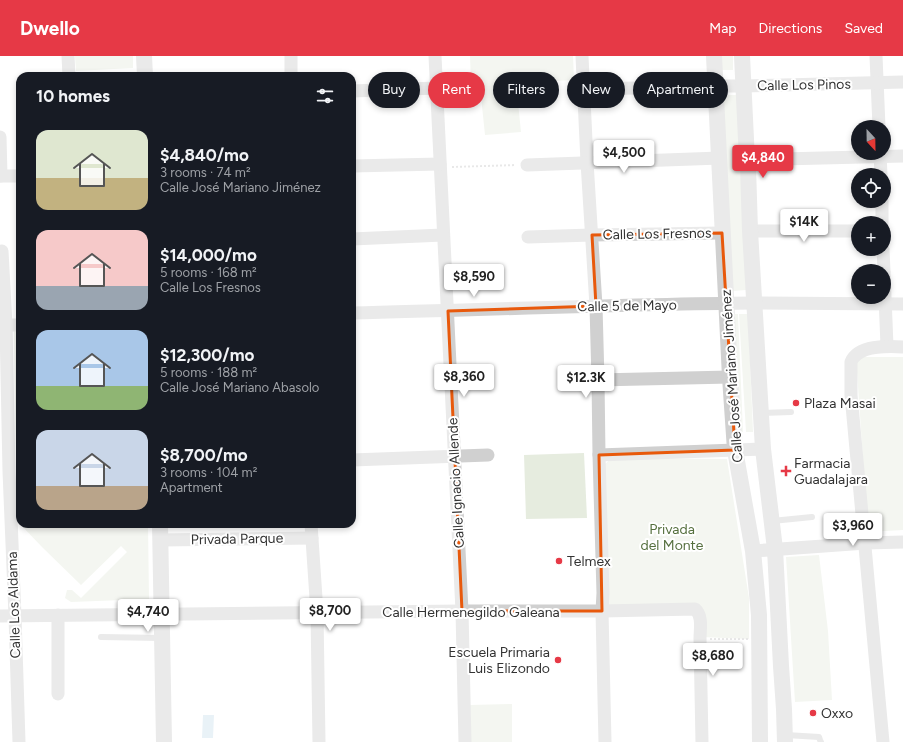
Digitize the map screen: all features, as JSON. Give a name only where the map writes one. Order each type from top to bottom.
[{"type":"street","points":[[68,56],[69,72]]},
{"type":"street","points":[[144,56],[145,72]]},
{"type":"street","points":[[291,56],[291,72]]},
{"type":"street","name":"Calle Ignacio Allende","points":[[435,56],[436,72]]},
{"type":"street","points":[[582,56],[583,72]]},
{"type":"street","name":"Calle José Mariano Jiménez","points":[[714,56],[715,72]]},
{"type":"street","name":"Calle José Mariano Jiménez","points":[[742,56],[750,231],[763,449],[775,549],[785,738]]},
{"type":"street","points":[[876,56],[879,120]]},
{"type":"street","name":"Calle Los Pinos","points":[[728,86],[903,82]]},
{"type":"street","points":[[356,91],[428,88]]},
{"type":"street","name":"Calle Ignacio Allende","points":[[438,108],[462,611],[465,742]]},
{"type":"street","points":[[585,108],[596,306],[605,742]]},
{"type":"street","name":"Calle José Mariano Jiménez","points":[[717,108],[722,233],[735,450],[754,551],[759,615],[760,742]]},
{"type":"street","points":[[0,137],[0,176],[16,176]]},
{"type":"street","points":[[747,160],[851,155]]},
{"type":"street","points":[[891,155],[903,156]]},
{"type":"street","points":[[527,165],[720,158]]},
{"type":"street","points":[[356,166],[440,166]]},
{"type":"street","points":[[750,231],[851,231]]},
{"type":"street","name":"Calle Los Fresnos","points":[[528,237],[722,233]]},
{"type":"street","points":[[356,239],[443,235]]},
{"type":"street","name":"Calle Los Aldama","points":[[2,251],[3,325],[10,471],[19,742]]},
{"type":"street","name":"Calle 5 de Mayo","points":[[356,314],[596,306],[754,303],[851,304]]},
{"type":"street","points":[[885,304],[887,346]]},
{"type":"street","name":"Calle 5 de Mayo","points":[[891,304],[903,304]]},
{"type":"street","points":[[3,325],[16,325]]},
{"type":"street","points":[[883,742],[866,543],[851,395],[851,362],[853,357],[859,352],[887,346],[903,347]]},
{"type":"street","points":[[598,380],[730,376]]},
{"type":"street","points":[[598,455],[763,449]]},
{"type":"street","points":[[356,460],[488,455]]},
{"type":"street","points":[[311,528],[317,613],[319,742]]},
{"type":"street","points":[[161,532],[164,742]]},
{"type":"street","name":"Privada Parque","points":[[161,532],[312,538]]},
{"type":"street","points":[[754,551],[866,543],[903,542]]},
{"type":"street","name":"Calle Hermenegildo Galeana","points":[[0,616],[602,611],[688,608],[695,609],[699,614],[700,639]]},
{"type":"street","points":[[58,615],[58,694]]},
{"type":"street","points":[[700,639],[702,742]]},
{"type":"lane","points":[[761,413],[792,412]]},
{"type":"lane","points":[[772,521],[812,517]]},
{"type":"lane","points":[[101,636],[162,638]]},
{"type":"lane","points":[[785,738],[819,737],[821,742]]},
{"type":"path","points":[[440,166],[527,165]]},
{"type":"path","points":[[700,639],[749,639]]},
{"type":"highlighted area","points":[[722,233],[735,450],[599,455],[602,611],[462,611],[448,311],[596,306],[592,235]]},
{"type":"green space","points":[[75,56],[133,56],[133,68],[76,71]]},
{"type":"green space","points":[[470,56],[573,56],[574,72],[567,72],[567,80],[559,81],[559,72],[493,72],[493,108],[519,108],[521,132],[485,135],[482,108],[485,108],[485,72],[471,72]]},
{"type":"green space","points":[[722,56],[733,56],[733,70],[722,70]]},
{"type":"green space","points":[[728,95],[737,95],[746,290],[732,291],[724,108],[728,108]]},
{"type":"green space","points":[[729,314],[738,314],[743,432],[736,432]]},
{"type":"green space","points":[[739,314],[748,314],[753,432],[746,432]]},
{"type":"green space","points":[[14,331],[16,331],[16,463]]},
{"type":"green space","points":[[856,357],[903,357],[903,530],[868,532]]},
{"type":"green space","points":[[584,453],[587,518],[526,519],[524,455]]},
{"type":"green space","name":"Privada del Monte","points":[[612,458],[727,459],[749,598],[749,639],[702,637],[699,605],[697,603],[607,606],[605,464]]},
{"type":"green space","points":[[24,528],[148,528],[149,599],[71,602],[65,598],[67,590],[72,590],[81,598],[127,552],[121,546],[81,585]]},
{"type":"green space","points":[[819,555],[828,631],[832,700],[795,702],[786,557]]},
{"type":"green space","points":[[512,704],[512,742],[471,742],[470,705]]},
{"type":"water","points":[[203,715],[214,715],[213,738],[202,738]]},
{"type":"place","name":"Plaza Masai","points":[[796,403]]},
{"type":"place","name":"Farmacia Guadalajara","points":[[786,471]]},
{"type":"place","name":"Telmex","points":[[559,561]]},
{"type":"place","name":"Escuela Primaria Luis Elizondo","points":[[558,660]]},
{"type":"place","name":"Oxxo","points":[[813,713]]}]
